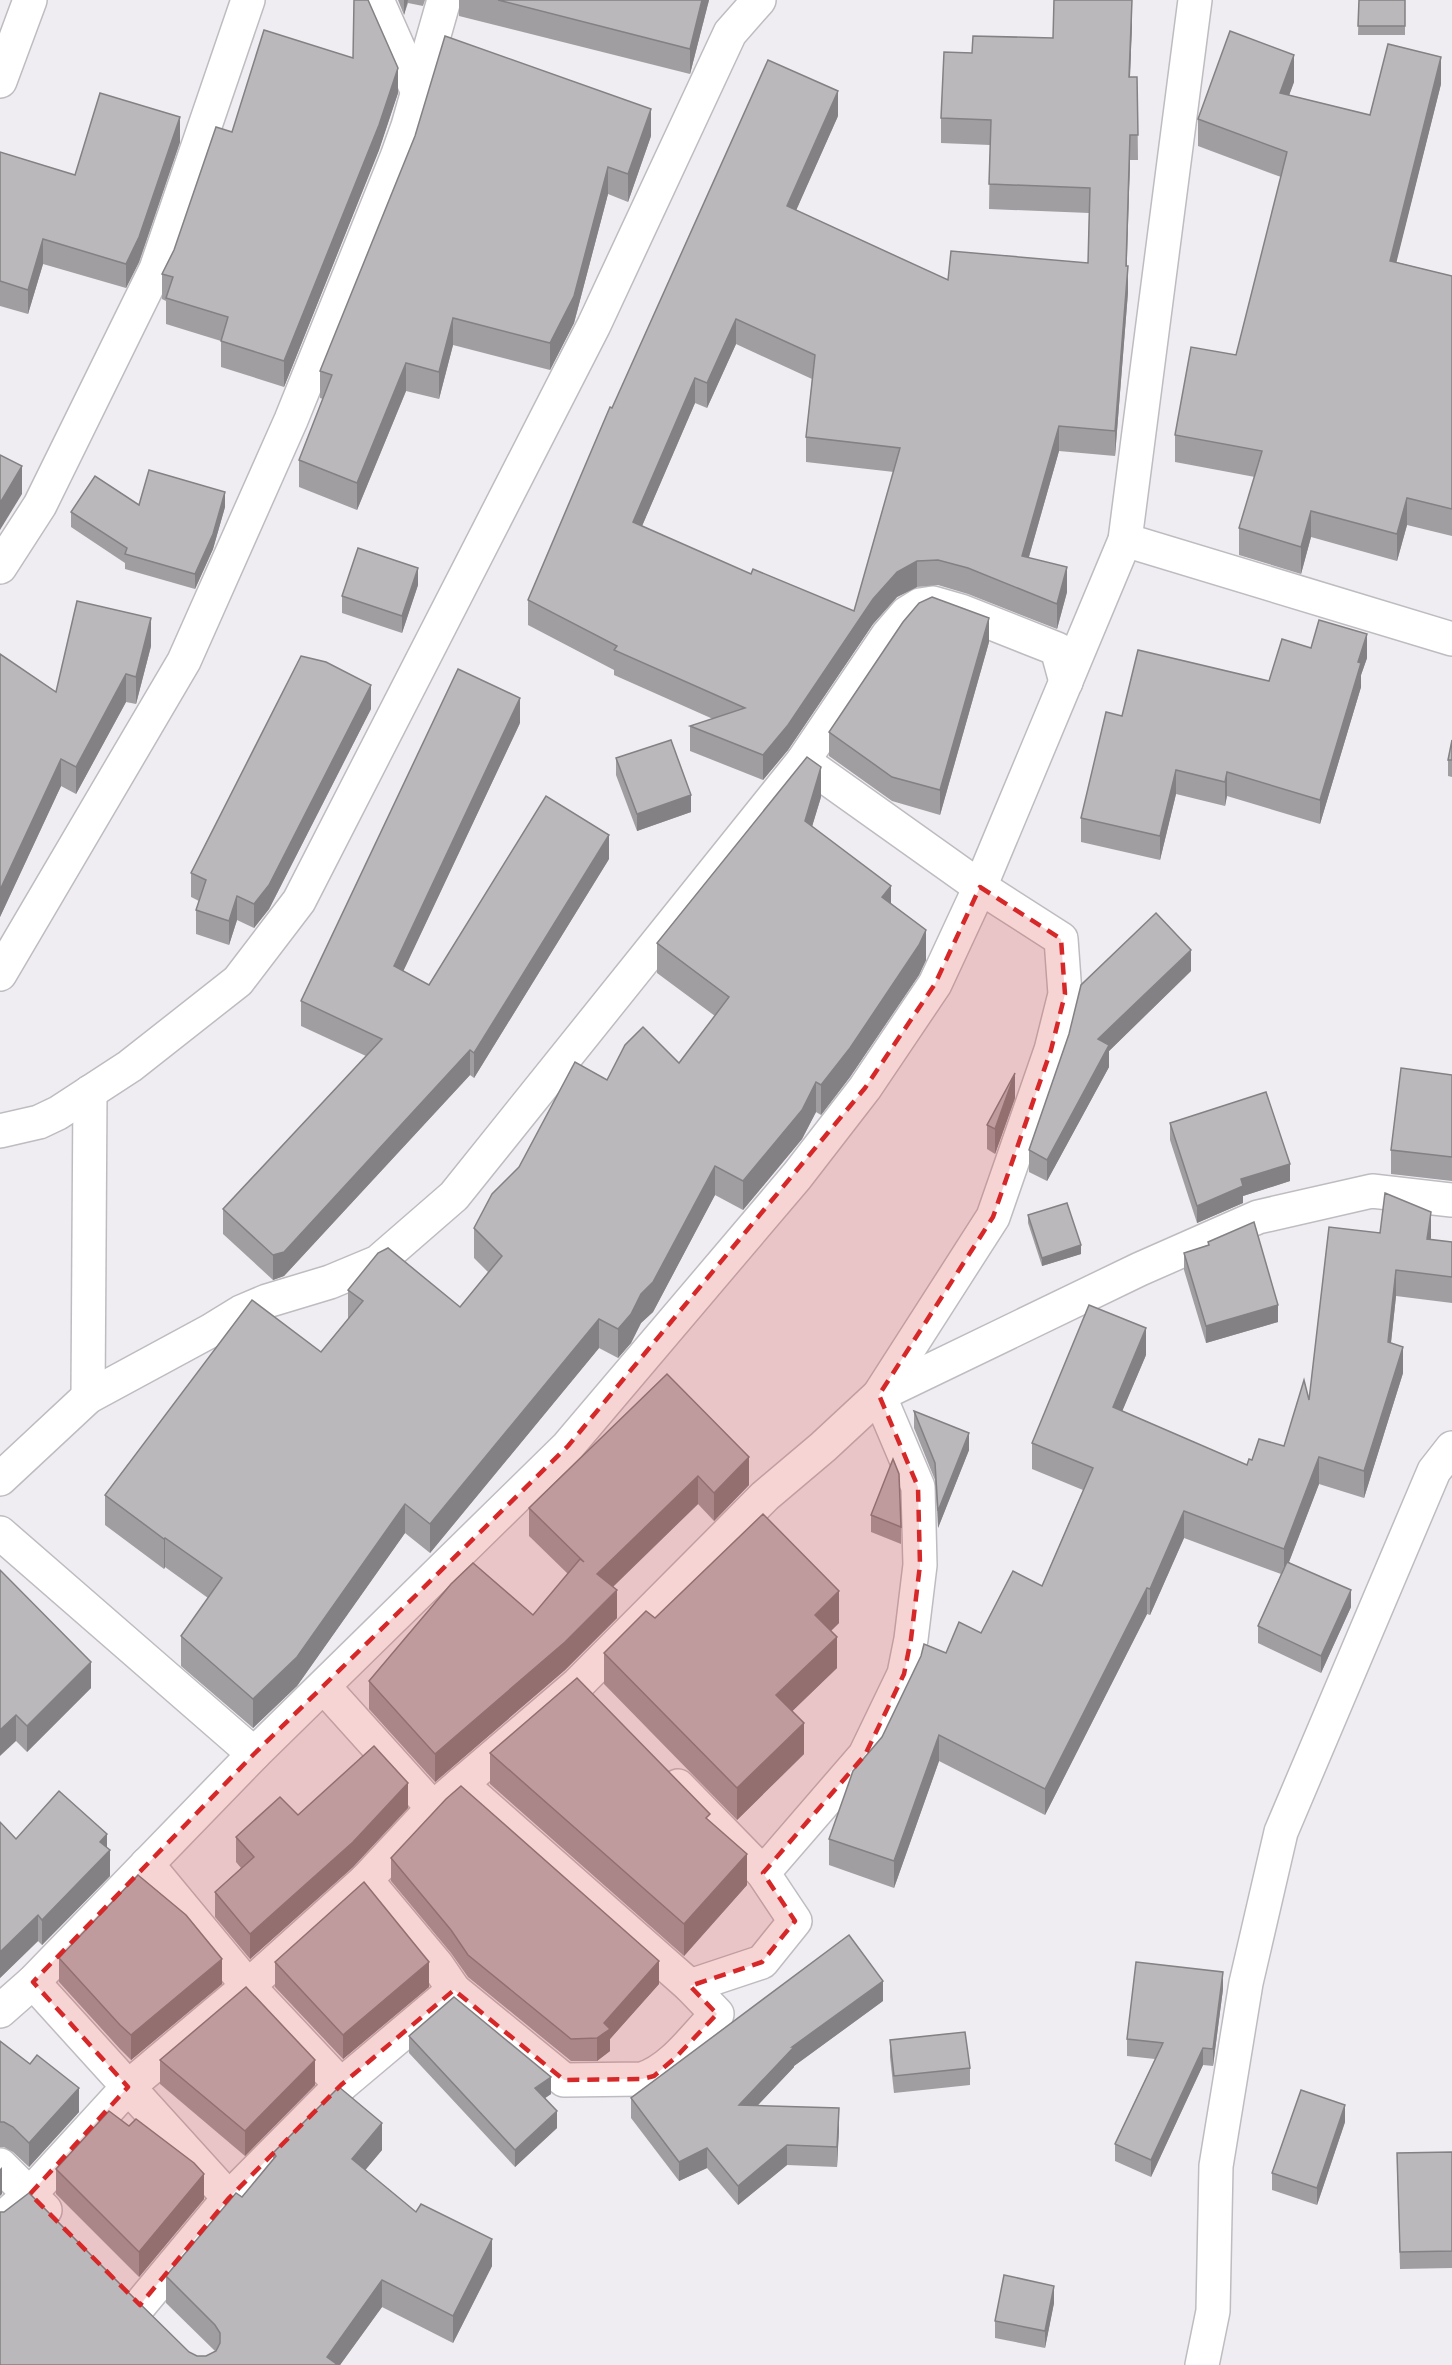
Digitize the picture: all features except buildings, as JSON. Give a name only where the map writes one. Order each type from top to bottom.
[{"type":"street","points":[[0,81],[30,0]]},
{"type":"street","points":[[0,567],[40,505],[156,269],[248,0]]},
{"type":"street","points":[[377,0],[417,90]]},
{"type":"street","points":[[0,974],[184,661],[296,409],[396,157],[408,126],[444,0]]},
{"type":"street","points":[[0,1131],[39,1122],[130,1066],[238,981],[299,901],[594,324],[730,33],[759,0]]},
{"type":"street","points":[[0,2011],[33,1982],[254,1754],[568,1446],[796,1176],[865,1088],[935,984],[980,887],[1125,540],[1195,0]]},
{"type":"street","points":[[1125,540],[1452,639]]},
{"type":"street","points":[[0,1479],[88,1397],[210,1332],[241,1312],[267,1301],[330,1282],[378,1262],[454,1196],[803,761],[888,635],[907,613],[920,605],[933,603],[961,611],[1057,650],[1066,682]]},
{"type":"street","points":[[0,2221],[30,2194],[128,2087],[248,1986],[366,1880],[433,1808],[578,1684],[765,1496],[879,1395],[993,1217],[1051,1050],[1065,994],[1061,939],[980,887],[803,761]]},
{"type":"street","points":[[88,1397],[90,1092]]},
{"type":"street","points":[[879,1395],[1140,1269],[1258,1217],[1372,1191],[1452,1200]]},
{"type":"street","points":[[763,1873],[865,1755],[904,1674],[912,1639],[920,1565],[918,1487],[879,1395]]},
{"type":"street","points":[[1202,2365],[1213,2311],[1215,2166],[1246,1983],[1281,1832],[1434,1471],[1452,1448]]},
{"type":"street","points":[[0,1533],[254,1754]]},
{"type":"street","points":[[578,1684],[603,1709]]},
{"type":"street","points":[[324,1687],[433,1808]]},
{"type":"street","points":[[659,1766],[763,1873],[795,1921],[762,1962],[690,1986]]},
{"type":"street","points":[[366,1880],[437,1965],[454,1990],[564,2080],[642,2079],[654,2076],[676,2057],[717,2014],[690,1986],[460,1784]]},
{"type":"street","points":[[147,1864],[248,1986],[341,2085]]},
{"type":"street","points":[[33,1982],[229,2198]]},
{"type":"street","points":[[140,2305],[229,2198],[341,2085],[454,1990]]},
{"type":"street","points":[[0,2165],[69,2234]]},
{"type":"street","points":[[116,2281],[163,2327]]},
{"type":"highlighted area","points":[[980,887],[1061,939],[1065,994],[1051,1050],[993,1217],[879,1395],[918,1487],[920,1565],[911,1639],[904,1674],[865,1755],[763,1873],[795,1921],[762,1962],[690,1986],[717,2014],[676,2057],[654,2076],[642,2079],[564,2080],[454,1990],[341,2085],[229,2198],[140,2305],[30,2194],[128,2087],[33,1982],[254,1754],[568,1446],[865,1088],[935,984]]}]
